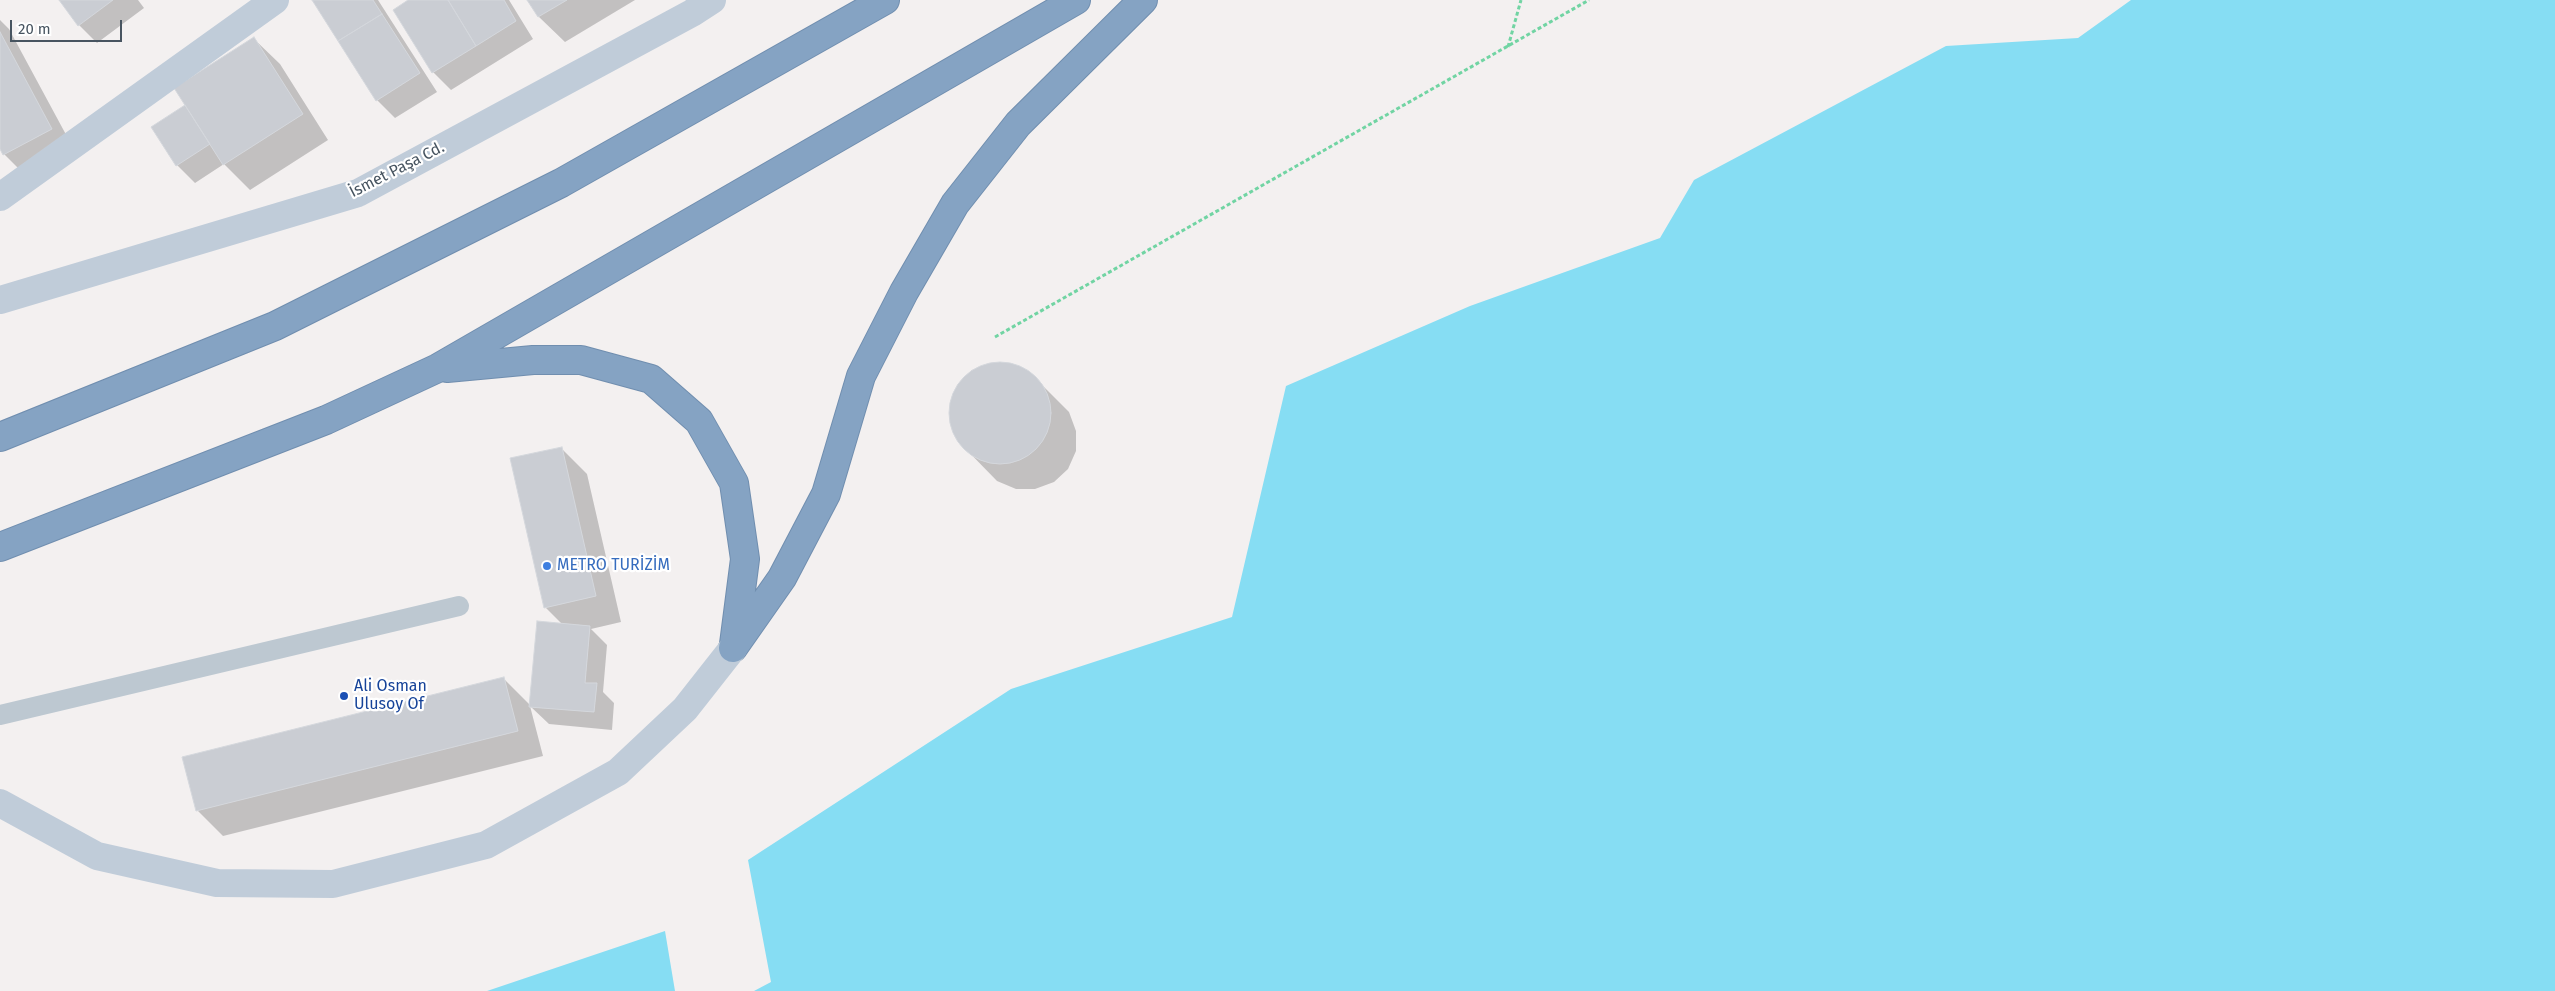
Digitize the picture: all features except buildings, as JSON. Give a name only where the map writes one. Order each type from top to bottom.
[{"type":"highway","points":[[0,437],[284,322],[561,183],[885,0]]},
{"type":"highway","points":[[0,547],[326,420],[438,368],[1076,0]]},
{"type":"highway","points":[[733,648],[782,578],[826,494],[861,376],[904,292],[955,204],[1018,124],[1144,0]]},
{"type":"highway","points":[[438,368],[533,360],[581,360],[651,379],[699,421],[734,483],[737,502],[745,559],[733,648]]},
{"type":"main road","points":[[0,197],[275,0]]},
{"type":"main road","name":"İsmet Paşa Cd.","points":[[0,300],[358,193],[692,14],[712,0]]},
{"type":"main road","points":[[0,803],[97,856],[217,883],[333,884],[486,845],[618,772],[685,709],[733,648]]},
{"type":"lane","points":[[0,715],[458,606]]},
{"type":"path","points":[[1507,47],[1521,0]]},
{"type":"path","points":[[995,337],[1589,0]]},
{"type":"water","points":[[2131,0],[2555,0],[2555,991],[754,991],[771,982],[748,860],[1011,689],[1232,617],[1286,386],[1470,306],[1660,238],[1694,180],[1946,46],[2078,38]]},
{"type":"water","points":[[665,931],[675,991],[487,991]]},
{"type":"place","name":"METRO TURİZİM","points":[[547,566]]},
{"type":"place","name":"Ali Osman Ulusoy Of","points":[[344,696]]}]
